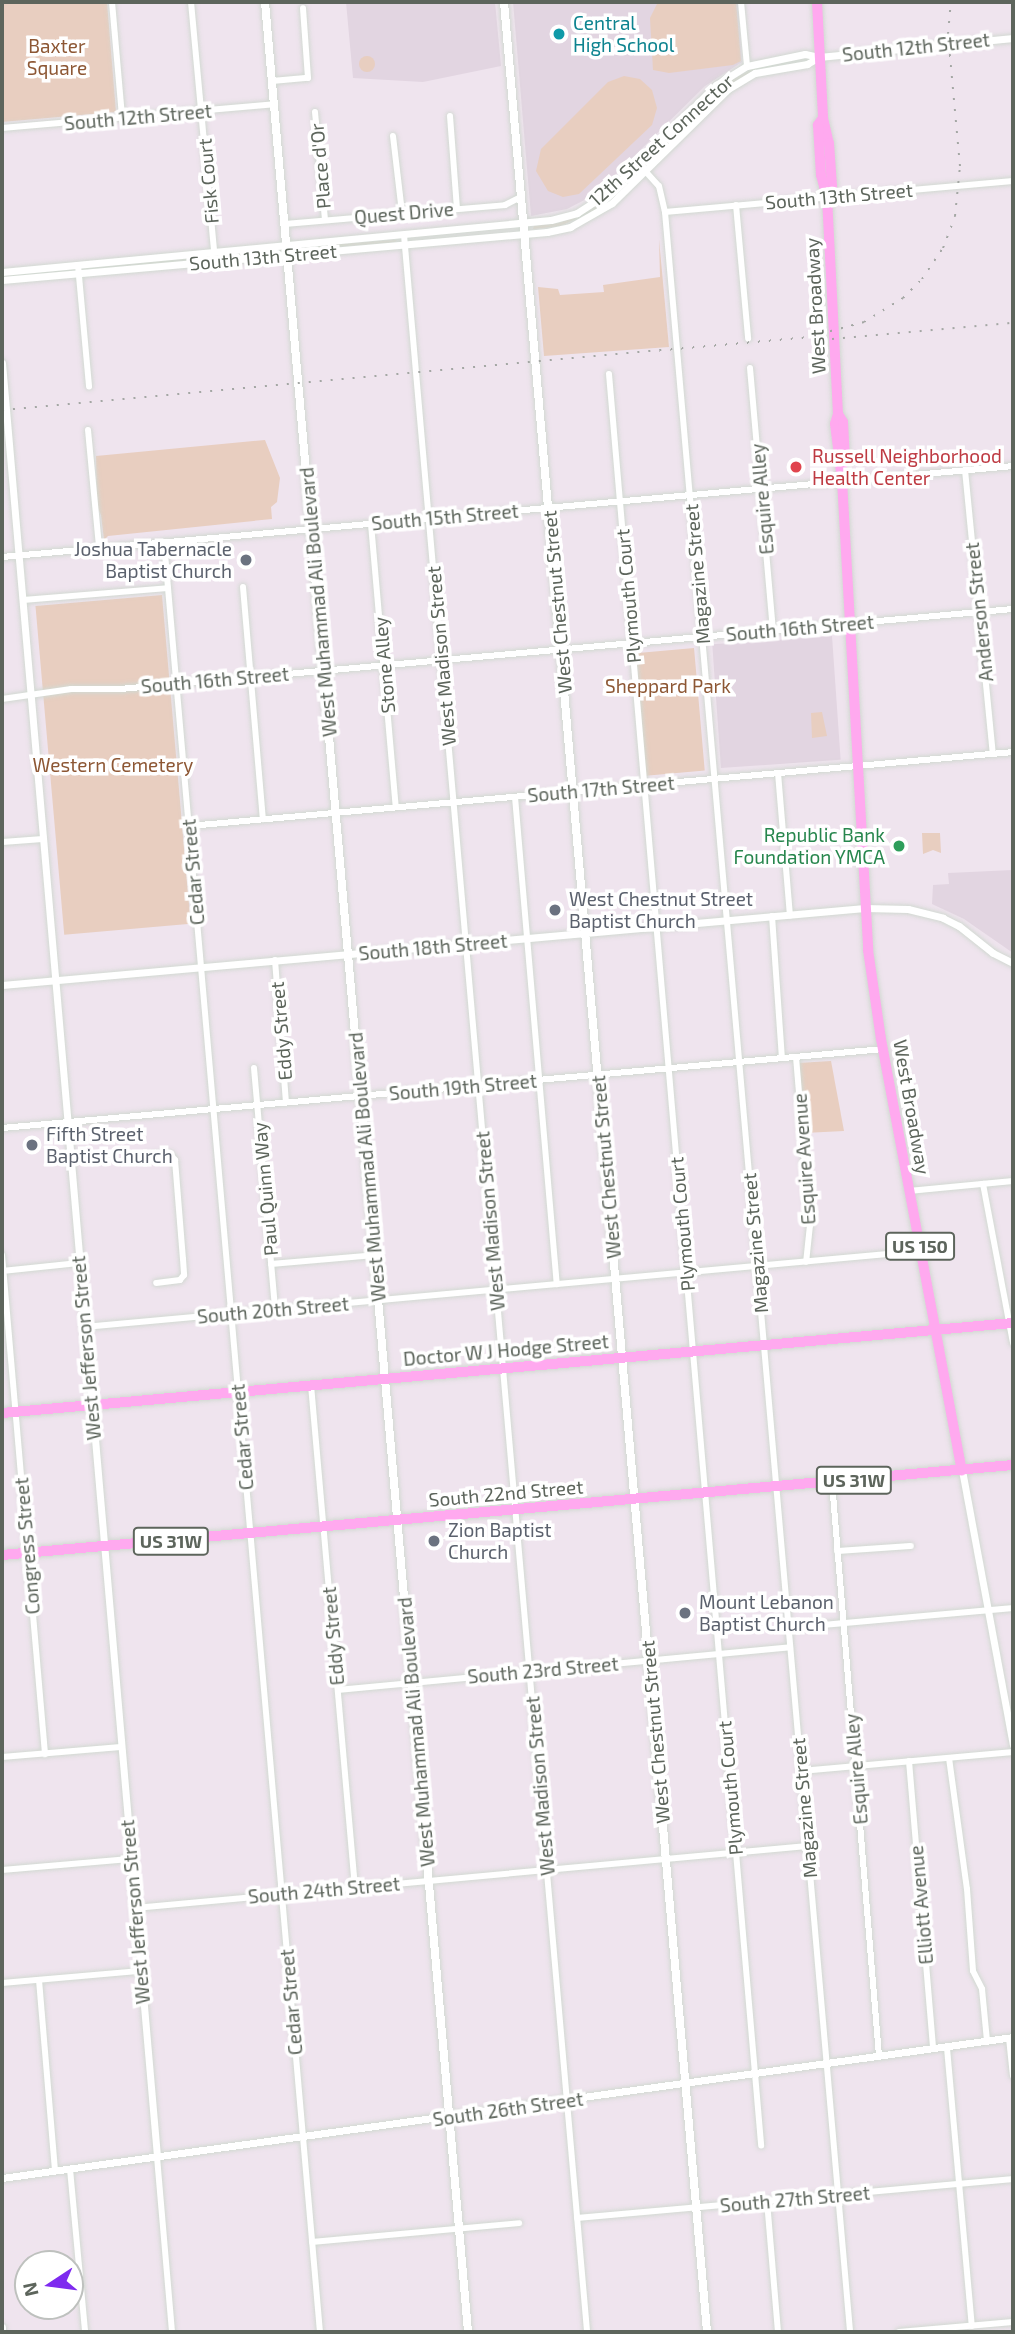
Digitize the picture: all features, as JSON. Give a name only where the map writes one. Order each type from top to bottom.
[{"type":"main road","name":"West Muhammad Ali Boulevard","points":[[265,2],[468,2332]]},
{"type":"main road","name":"West Chestnut Street","points":[[504,2],[707,2332]]},
{"type":"main road","name":"West Broadway","points":[[817,2],[823,118],[818,125],[821,175],[827,197],[838,414],[843,422],[845,460],[841,468],[864,908],[883,1049],[962,1470]]},
{"type":"main road","name":"Doctor W J Hodge Street","points":[[2,1413],[1011,1323]]},
{"type":"main road","name":"South 22nd Street","points":[[2,1555],[1013,1465]]},
{"type":"street","points":[[112,2],[122,117]]},
{"type":"street","name":"Fisk Court","points":[[191,2],[214,251]]},
{"type":"street","points":[[741,2],[747,66]]},
{"type":"street","points":[[272,81],[308,78],[303,8]]},
{"type":"street","name":"South 12th Street","points":[[820,57],[1013,38]]},
{"type":"street","name":"12th Street Connector","points":[[523,223],[558,219],[587,208],[638,163],[716,85],[747,66],[792,55],[820,57]]},
{"type":"street","name":"12th Street Connector","points":[[524,233],[563,229],[584,221],[612,203],[728,89],[755,73],[807,64],[820,57]]},
{"type":"street","name":"South 12th Street","points":[[2,128],[274,104]]},
{"type":"street","name":"Place d'Or","points":[[315,112],[325,220]]},
{"type":"street","points":[[450,116],[457,209]]},
{"type":"street","points":[[393,136],[402,213]]},
{"type":"street","name":"Magazine Street","points":[[638,163],[659,186],[665,212],[850,2332]]},
{"type":"street","name":"South 13th Street","points":[[665,212],[1013,180]]},
{"type":"street","name":"Quest Drive","points":[[285,223],[505,205],[521,197]]},
{"type":"street","points":[[736,205],[748,338]]},
{"type":"street","name":"South 13th Street","points":[[2,280],[214,251],[523,223]]},
{"type":"street","name":"South 13th Street","points":[[2,272],[288,255],[524,233]]},
{"type":"street","name":"West Madison Street","points":[[404,235],[587,2332]]},
{"type":"street","points":[[79,269],[89,387]]},
{"type":"street","name":"West Jefferson Street","points":[[2,363],[172,2332]]},
{"type":"street","name":"Esquire Alley","points":[[750,368],[774,631]]},
{"type":"street","name":"Plymouth Court","points":[[609,374],[761,2146]]},
{"type":"street","points":[[88,430],[99,547]]},
{"type":"street","name":"South 15th Street","points":[[2,557],[1013,466]]},
{"type":"street","name":"Anderson Street","points":[[965,470],[993,754]]},
{"type":"street","name":"Stone Alley","points":[[371,524],[396,807]]},
{"type":"street","name":"Cedar Street","points":[[164,541],[320,2332]]},
{"type":"street","points":[[23,600],[168,587]]},
{"type":"street","points":[[243,587],[262,819]]},
{"type":"street","name":"South 16th Street","points":[[2,699],[1013,609]]},
{"type":"street","name":"South 17th Street","points":[[189,826],[1013,752]]},
{"type":"street","points":[[778,773],[790,915]]},
{"type":"street","points":[[515,797],[557,1284]]},
{"type":"street","points":[[2,842],[43,839]]},
{"type":"street","name":"South 18th Street","points":[[2,985],[864,908],[908,909],[943,918],[1013,963]]},
{"type":"street","points":[[772,916],[782,1058]]},
{"type":"street","name":"Eddy Street","points":[[275,960],[286,1102]]},
{"type":"street","name":"South 19th Street","points":[[2,1128],[883,1049]]},
{"type":"street","name":"Esquire Avenue","points":[[796,1056],[810,1225],[806,1262]]},
{"type":"street","name":"Paul Quinn Way","points":[[254,1068],[275,1310]]},
{"type":"street","points":[[145,1157],[170,1154],[175,1160],[184,1275],[180,1280],[156,1283]]},
{"type":"street","points":[[909,1191],[1013,1181]]},
{"type":"street","points":[[983,1184],[1013,1343]]},
{"type":"street","name":"South 20th Street","points":[[84,1327],[921,1251]]},
{"type":"street","name":"Congress Street","points":[[2,1255],[45,1754]]},
{"type":"street","points":[[271,1264],[375,1255]]},
{"type":"street","points":[[2,1271],[79,1263]]},
{"type":"street","name":"Eddy Street","points":[[312,1385],[355,1888]]},
{"type":"street","name":"West Broadway","points":[[962,1470],[1013,1744]]},
{"type":"street","name":"Esquire Alley","points":[[832,1482],[879,2056]]},
{"type":"street","points":[[837,1551],[911,1546]]},
{"type":"street","points":[[789,1628],[1013,1608]]},
{"type":"street","name":"South 23rd Street","points":[[338,1690],[790,1647]]},
{"type":"street","points":[[2,1757],[121,1747]]},
{"type":"street","points":[[801,1771],[1013,1752]]},
{"type":"street","points":[[948,1758],[967,1889],[974,1977],[982,1989],[987,2041]]},
{"type":"street","name":"Elliott Avenue","points":[[909,1761],[933,2049]]},
{"type":"street","name":"South 24th Street","points":[[135,1908],[807,1846]]},
{"type":"street","points":[[2,1870],[130,1859]]},
{"type":"street","points":[[2,1983],[140,1972]]},
{"type":"street","points":[[38,1980],[55,2171]]},
{"type":"street","points":[[1011,2038],[1013,2076]]},
{"type":"street","name":"South 26th Street","points":[[2,2178],[1011,2038]]},
{"type":"street","points":[[947,2048],[972,2326]]},
{"type":"street","points":[[71,2169],[85,2332]]},
{"type":"street","name":"South 27th Street","points":[[577,2218],[1013,2179]]},
{"type":"street","points":[[767,2201],[778,2332]]},
{"type":"street","points":[[313,2242],[519,2223]]},
{"type":"street","points":[[899,2332],[1013,2322]]},
{"type":"street","points":[[2,2327],[2,2332]]},
{"type":"shaded area","points":[[346,2],[495,2],[501,66],[423,82],[353,78]]},
{"type":"shaded area","name":"Central High School","points":[[513,2],[738,2],[742,62],[705,86],[596,194],[567,209],[531,216]]},
{"type":"shaded area","points":[[832,636],[841,760],[721,768],[712,644]]},
{"type":"shaded area","points":[[1013,870],[1013,953],[964,919],[932,904],[933,885],[949,884],[948,873]]},
{"type":"green space","name":"Baxter Square","points":[[2,2],[107,2],[116,112],[2,122]]},
{"type":"green space","points":[[658,2],[736,2],[741,61],[733,65],[669,73],[653,70],[650,18]]},
{"type":"green space","points":[[367,56],[375,64],[367,72],[359,64]]},
{"type":"green space","points":[[802,59],[759,67],[725,88],[648,163],[676,130],[722,85],[761,65]]},
{"type":"green space","points":[[624,76],[640,79],[652,90],[657,108],[652,125],[579,194],[563,197],[548,191],[536,171],[541,149],[608,82]]},
{"type":"green space","points":[[633,173],[635,176],[602,207],[560,226],[533,229],[534,226],[559,223],[590,210]]},
{"type":"green space","points":[[659,239],[669,347],[544,356],[538,287],[558,289],[560,295],[604,292],[603,285],[660,277]]},
{"type":"green space","points":[[397,240],[395,242],[297,250],[338,244]]},
{"type":"green space","points":[[277,249],[276,253],[88,269],[129,262]]},
{"type":"green space","points":[[265,440],[280,478],[277,502],[271,507],[272,519],[108,536],[104,540],[101,515],[97,506],[96,456]]},
{"type":"green space","name":"Western Cemetery","points":[[162,595],[191,924],[64,935],[35,606]]},
{"type":"green space","name":"Sheppard Park","points":[[694,648],[705,771],[646,776],[635,653]]},
{"type":"green space","points":[[822,712],[827,736],[812,738],[811,713]]},
{"type":"green space","points":[[922,833],[940,833],[941,853],[933,850],[923,854]]},
{"type":"green space","points":[[831,1061],[844,1131],[804,1133],[798,1063]]},
{"type":"railway","points":[[2,410],[809,337],[864,322],[903,298],[922,279],[943,248],[955,216],[960,166],[948,34],[951,2]]},
{"type":"railway","points":[[832,339],[1013,323]]},
{"type":"place","name":"Central High School","points":[[559,34]]},
{"type":"place","name":"Russell Neighborhood Health Center","points":[[796,467]]},
{"type":"place","name":"Joshua Tabernacle Baptist Church","points":[[246,560]]},
{"type":"place","name":"Republic Bank Foundation YMCA","points":[[899,846]]},
{"type":"place","name":"West Chestnut Street Baptist Church","points":[[555,910]]},
{"type":"place","name":"Fifth Street Baptist Church","points":[[32,1145]]},
{"type":"place","name":"Zion Baptist Church","points":[[434,1541]]},
{"type":"place","name":"Mount Lebanon Baptist Church","points":[[685,1613]]}]
